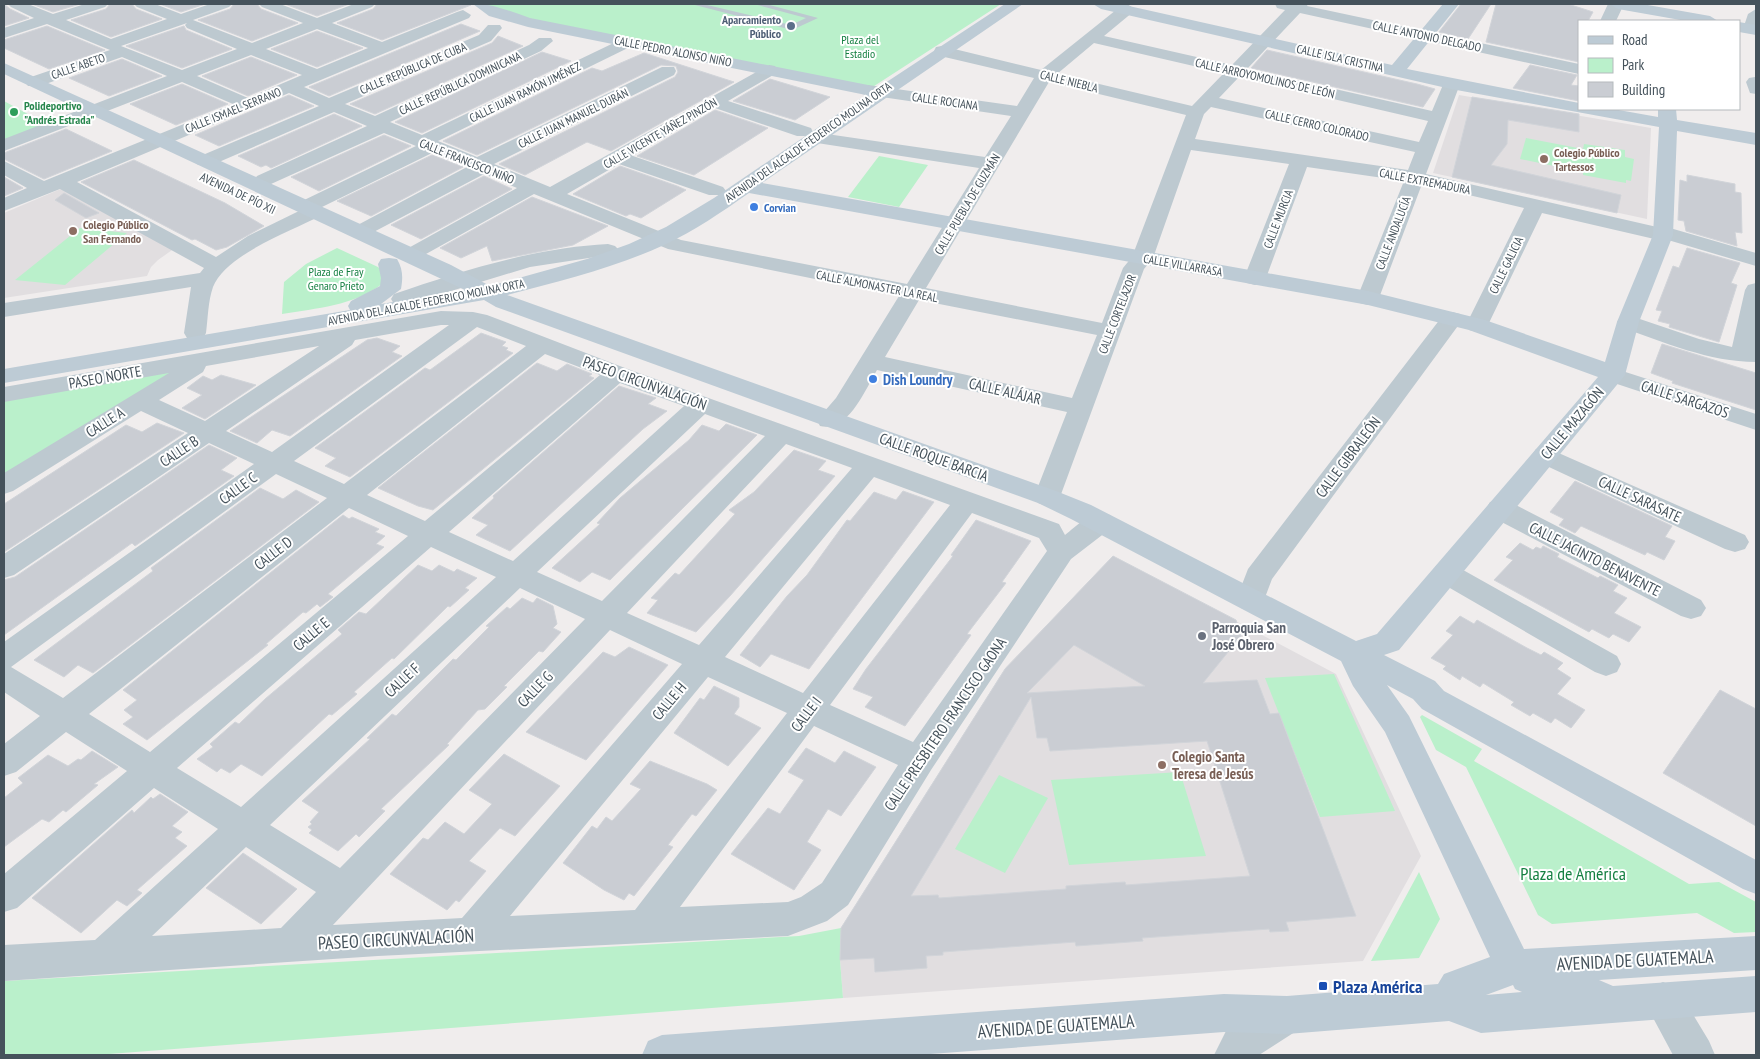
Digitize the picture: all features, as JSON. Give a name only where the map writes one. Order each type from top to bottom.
[{"type":"street","points":[[16,4],[248,104]]},
{"type":"street","points":[[4,33],[100,4]]},
{"type":"street","points":[[142,4],[316,75]]},
{"type":"street","name":"CALLE ABETO","points":[[34,82],[116,48],[187,22],[224,4]]},
{"type":"street","points":[[267,4],[382,48]]},
{"type":"street","points":[[4,145],[367,4]]},
{"type":"street","name":"CALLE PEDRO ALONSO NIÑO","points":[[481,4],[496,13],[528,22],[874,91]]},
{"type":"street","name":"AVENIDA DEL ALCALDE FEDERICO MOLINA ORTA","points":[[4,376],[468,286],[534,281],[618,256],[652,237],[704,214],[810,135],[1001,4]]},
{"type":"street","name":"AVENIDA DEL ALCALDE FEDERICO MOLINA ORTA","points":[[874,91],[942,51],[1015,4]]},
{"type":"street","name":"CALLE ISLA CRISTINA","points":[[1102,4],[1451,84],[1578,108]]},
{"type":"street","name":"CALLE ANTONIO DELGADO","points":[[1275,4],[1298,6],[1578,68]]},
{"type":"street","points":[[1396,71],[1451,4]]},
{"type":"street","points":[[1609,20],[1617,4],[1706,20]]},
{"type":"street","name":"CALLE CORTELAZOR","points":[[1046,497],[1134,268],[1142,258],[1184,143],[1202,107],[1298,6]]},
{"type":"street","name":"CALLE PUEBLA DE GUZMÁN","points":[[830,420],[846,403],[1045,75],[1127,9]]},
{"type":"street","name":"CALLE ISMAEL SERRANO","points":[[4,205],[462,14]]},
{"type":"street","name":"CALLE REPÚBLICA DE CUBA","points":[[205,161],[485,38],[494,28]]},
{"type":"street","name":"CALLE ARROYOMOLINOS DE LEÓN","points":[[1092,38],[1438,118]]},
{"type":"street","name":"CALLE REPÚBLICA DOMINICANA","points":[[264,180],[535,48],[545,41]]},
{"type":"street","name":"CALLE JUAN RAMÓN JIMÉNEZ","points":[[212,272],[239,250],[426,144],[628,42]]},
{"type":"street","name":"CALLE NIEBLA","points":[[942,51],[1045,75],[1202,107]]},
{"type":"street","name":"AVENIDA DE PÍO XII","points":[[4,68],[34,82],[141,148],[359,232],[410,255],[468,286]]},
{"type":"street","name":"CALLE VICENTE YÁÑEZ PINZÓN","points":[[550,196],[769,70]]},
{"type":"street","name":"CALLE JUAN MANUEL DURÁN","points":[[359,232],[479,166],[668,71]]},
{"type":"street","name":"AVENIDA DE PÍO XII","points":[[4,82],[160,140],[205,161],[306,213],[388,264],[420,280],[468,286]]},
{"type":"street","name":"CALLE ANDALUCÍA","points":[[1368,298],[1451,84]]},
{"type":"street","name":"CALLE FRANCISCO NIÑO","points":[[288,87],[652,237]]},
{"type":"street","name":"CALLE ROCIANA","points":[[874,91],[1023,112]]},
{"type":"street","points":[[713,102],[810,135],[991,164]]},
{"type":"street","name":"CALLE CERRO COLORADO","points":[[1202,107],[1425,149]]},
{"type":"street","points":[[1594,110],[1667,117],[1756,139]]},
{"type":"street","name":"CALLE MAZAGÓN","points":[[1358,665],[1388,642],[1613,375],[1628,322],[1663,233],[1667,117]]},
{"type":"street","name":"AVENIDA DEL ALCALDE FEDERICO MOLINA ORTA","points":[[4,365],[402,299],[572,262],[652,237],[716,191],[810,135]]},
{"type":"street","name":"CALLE EXTREMADURA","points":[[1184,143],[1415,177],[1663,233],[1756,260]]},
{"type":"street","points":[[618,157],[716,191]]},
{"type":"street","name":"CALLE MURCIA","points":[[1255,278],[1300,160]]},
{"type":"street","points":[[4,167],[52,185],[212,272]]},
{"type":"street","name":"CALLE VILLARRASA","points":[[744,186],[1368,298],[1465,322],[1592,365],[1613,375]]},
{"type":"street","points":[[410,255],[532,188]]},
{"type":"street","name":"CALLE GALICIA","points":[[1465,322],[1536,204]]},
{"type":"street","name":"CALLE ALMONASTER LA REAL","points":[[652,237],[674,245],[1110,331]]},
{"type":"street","points":[[359,306],[377,298],[390,289],[392,278],[388,264]]},
{"type":"street","points":[[4,310],[212,272]]},
{"type":"street","points":[[195,334],[200,296],[212,272]]},
{"type":"street","points":[[402,299],[468,286]]},
{"type":"street","name":"CALLE ROQUE BARCIA","points":[[468,286],[504,302],[1046,497],[1090,517],[1251,600],[1358,665]]},
{"type":"street","points":[[1628,322],[1707,347],[1749,355],[1756,290]]},
{"type":"street","name":"PASEO CIRCUNVALACIÓN","points":[[206,359],[441,318],[479,320],[967,502],[1055,542]]},
{"type":"street","name":"CALLE C","points":[[4,658],[472,319]]},
{"type":"street","name":"CALLE GIBRALEÓN","points":[[1251,600],[1258,576],[1465,322]]},
{"type":"street","name":"CALLE B","points":[[4,568],[354,334]]},
{"type":"street","name":"CALLE D","points":[[4,762],[543,344]]},
{"type":"street","name":"PASEO NORTE","points":[[4,394],[206,359]]},
{"type":"street","name":"CALLE A","points":[[5,483],[206,359]]},
{"type":"street","name":"CALLE ALÁJAR","points":[[871,360],[1080,408]]},
{"type":"street","name":"CALLE E","points":[[4,896],[617,373]]},
{"type":"street","name":"CALLE SARGAZOS","points":[[1613,375],[1756,422]]},
{"type":"street","points":[[140,401],[910,756]]},
{"type":"street","name":"CALLE F","points":[[103,957],[701,404]]},
{"type":"street","name":"CALLE G","points":[[289,945],[782,433]]},
{"type":"street","name":"CALLE SARASATE","points":[[1546,455],[1735,542]]},
{"type":"street","name":"CALLE H","points":[[470,936],[869,466]]},
{"type":"street","name":"CALLE I","points":[[644,926],[967,502]]},
{"type":"street","name":"CALLE JACINTO BENAVENTE","points":[[1500,509],[1691,608]]},
{"type":"street","name":"CALLE PRESBÍTERO FRANCISCO GAONA","points":[[788,919],[814,909],[835,894],[910,756],[1055,542],[1090,517]]},
{"type":"street","points":[[1446,572],[1606,664]]},
{"type":"street","points":[[1358,665],[1424,690],[1433,700],[1756,878]]},
{"type":"street","points":[[1358,665],[1398,725],[1514,968]]},
{"type":"street","points":[[4,677],[343,889]]},
{"type":"street","points":[[1398,725],[1402,705],[1415,700],[1433,700]]},
{"type":"street","name":"PASEO CIRCUNVALACIÓN","points":[[4,963],[289,945],[788,919]]},
{"type":"street","name":"AVENIDA DE GUATEMALA","points":[[1449,1002],[1457,987],[1514,968],[1756,953]]},
{"type":"street","name":"AVENIDA DE GUATEMALA","points":[[1514,968],[1540,982],[1560,982],[1613,1004]]},
{"type":"street","name":"AVENIDA DE GUATEMALA","points":[[662,1055],[1224,1014],[1287,1015],[1449,1002],[1481,1014],[1756,994]]},
{"type":"street","points":[[1663,1001],[1695,1055]]},
{"type":"street","points":[[1234,1055],[1240,1045],[1287,1015]]},
{"type":"lane","points":[[695,4],[792,28],[814,18],[758,4]]},
{"type":"shaded area","name":"Colegio Público Tartessos","points":[[1459,95],[1651,128],[1647,219],[1433,173]]},
{"type":"shaded area","name":"Colegio Público San Fernando","points":[[63,188],[175,248],[151,267],[147,276],[4,298],[4,213]]},
{"type":"shaded area","name":"Colegio Santa Teresa de Jesús","points":[[1113,556],[1336,674],[1421,856],[1363,961],[843,998],[840,960],[841,928],[1006,667]]},
{"type":"green space","name":"Plaza del Estadio","points":[[481,4],[1001,4],[868,90],[495,13]]},
{"type":"green space","name":"Polideportivo \"Andrés Estrada\"","points":[[4,101],[46,124],[4,140]]},
{"type":"green space","points":[[1526,138],[1583,149],[1584,144],[1625,150],[1625,157],[1634,159],[1631,181],[1626,180],[1626,183],[1583,175],[1583,172],[1520,159]]},
{"type":"green space","points":[[879,156],[928,165],[899,207],[848,197]]},
{"type":"green space","points":[[80,228],[127,233],[65,285],[15,280]]},
{"type":"green space","name":"Plaza de Fray Genaro Prieto","points":[[337,248],[378,267],[384,273],[382,284],[347,302],[282,314],[284,282],[306,264]]},
{"type":"green space","points":[[189,366],[8,477],[4,474],[4,398]]},
{"type":"green space","points":[[1334,674],[1395,811],[1320,817],[1265,678]]},
{"type":"green space","name":"Plaza de América","points":[[1422,715],[1482,749],[1474,761],[1689,884],[1719,882],[1756,902],[1756,932],[1734,933],[1697,913],[1552,924],[1538,915],[1466,767],[1436,750],[1420,717]]},
{"type":"green space","points":[[1180,772],[1206,856],[1069,865],[1051,780]]},
{"type":"green space","points":[[999,775],[1048,798],[1005,873],[955,849]]},
{"type":"green space","points":[[1419,872],[1440,919],[1419,958],[1371,961]]},
{"type":"green space","points":[[841,928],[840,960],[843,998],[96,1055],[4,1055],[4,981],[799,936]]},
{"type":"building","points":[[4,4],[10,9],[29,18],[4,26]]},
{"type":"building","points":[[32,4],[80,4],[53,12]]},
{"type":"building","points":[[110,4],[132,4],[136,9],[162,19],[111,37],[71,20],[106,9]]},
{"type":"building","points":[[160,4],[205,4],[181,12]]},
{"type":"building","points":[[234,4],[257,4],[261,9],[298,23],[252,41],[198,20],[230,9]]},
{"type":"building","points":[[285,4],[349,4],[317,16]]},
{"type":"building","points":[[377,4],[471,5],[382,40],[337,23],[373,9]]},
{"type":"building","points":[[1461,4],[1491,4],[1468,39],[1439,32]]},
{"type":"building","points":[[1496,4],[1568,4],[1593,12],[1589,20],[1578,20],[1578,62],[1486,42]]},
{"type":"building","points":[[461,24],[480,31],[329,96],[309,87]]},
{"type":"building","points":[[47,26],[105,50],[49,69],[4,48],[4,40]]},
{"type":"building","points":[[184,26],[186,30],[232,49],[182,68],[126,46]]},
{"type":"building","points":[[317,31],[363,48],[317,67],[271,49]]},
{"type":"building","points":[[498,36],[523,46],[375,114],[350,104],[492,43]]},
{"type":"building","points":[[1267,50],[1435,89],[1423,107],[1251,68]]},
{"type":"building","points":[[542,52],[571,61],[422,133],[395,122]]},
{"type":"building","points":[[644,53],[734,82],[611,151],[587,142],[525,175],[499,164],[675,77],[678,72],[676,66],[661,65],[477,155],[443,141],[592,68],[602,71]]},
{"type":"building","points":[[251,57],[297,75],[248,96],[202,76]]},
{"type":"building","points":[[122,59],[162,76],[109,96],[69,78]]},
{"type":"building","points":[[1530,65],[1577,75],[1571,85],[1578,86],[1578,101],[1513,88]]},
{"type":"building","points":[[770,79],[830,97],[795,120],[733,101]]},
{"type":"building","points":[[182,84],[228,104],[176,125],[130,104]]},
{"type":"building","points":[[289,95],[314,106],[219,146],[195,135]]},
{"type":"building","points":[[1472,97],[1579,114],[1579,132],[1508,120],[1507,144],[1491,165],[1621,195],[1617,213],[1452,177]]},
{"type":"building","points":[[715,110],[768,128],[694,175],[637,156]]},
{"type":"building","points":[[334,114],[362,126],[271,168],[266,165],[261,167],[238,156]]},
{"type":"building","points":[[66,129],[112,151],[44,179],[4,159],[4,153]]},
{"type":"building","points":[[384,135],[411,146],[319,191],[291,177]]},
{"type":"building","points":[[432,155],[463,167],[371,216],[337,201]]},
{"type":"building","points":[[134,160],[225,203],[264,226],[227,247],[216,250],[195,239],[192,240],[81,182]]},
{"type":"building","points":[[620,166],[686,190],[641,218],[630,214],[626,216],[573,194]]},
{"type":"building","points":[[1687,175],[1735,184],[1735,192],[1741,193],[1742,233],[1735,232],[1737,246],[1686,231],[1684,221],[1678,220],[1680,180],[1687,182]]},
{"type":"building","points":[[484,176],[512,189],[421,239],[391,225]]},
{"type":"building","points":[[4,177],[23,188],[4,196]]},
{"type":"building","points":[[64,193],[99,213],[86,218],[55,200]]},
{"type":"building","points":[[532,197],[608,226],[573,245],[492,261],[487,246],[461,258],[440,248]]},
{"type":"building","points":[[1687,248],[1740,263],[1731,283],[1737,285],[1719,342],[1669,327],[1670,324],[1658,321],[1662,311],[1656,310],[1673,266],[1679,268]]},
{"type":"building","points":[[481,333],[506,342],[502,346],[508,348],[506,350],[513,353],[350,477],[325,466],[336,458],[315,448],[425,368],[430,370]]},
{"type":"building","points":[[377,338],[400,346],[392,352],[402,356],[290,436],[272,430],[257,443],[230,431],[367,340]]},
{"type":"building","points":[[1662,344],[1756,373],[1756,410],[1672,383],[1673,381],[1651,373]]},
{"type":"building","points":[[537,363],[557,371],[567,364],[592,374],[589,376],[594,378],[433,510],[418,506],[378,488]]},
{"type":"building","points":[[221,375],[256,385],[205,419],[182,408],[202,395],[187,388],[203,376],[212,380]]},
{"type":"building","points":[[619,386],[656,398],[648,404],[667,411],[643,429],[510,551],[476,535],[488,525],[472,518],[494,498],[493,496]]},
{"type":"building","points":[[157,423],[184,433],[4,552],[4,504],[126,425],[142,432]]},
{"type":"building","points":[[726,424],[757,435],[610,580],[592,572],[580,582],[552,568],[600,524],[597,523],[620,498],[689,440],[702,425],[719,431]]},
{"type":"building","points":[[209,445],[237,458],[221,470],[234,476],[135,546],[132,543],[4,635],[4,580],[15,577]]},
{"type":"building","points":[[794,450],[826,461],[818,470],[835,476],[730,596],[696,632],[647,613],[658,600],[651,598],[675,573],[679,575],[735,514],[729,510],[754,492]]},
{"type":"building","points":[[1575,481],[1672,526],[1665,537],[1675,541],[1664,560],[1647,552],[1645,555],[1581,526],[1575,533],[1559,525],[1564,519],[1550,512]]},
{"type":"building","points":[[260,488],[283,499],[296,490],[319,502],[93,673],[78,665],[64,677],[34,660],[153,571],[151,568]]},
{"type":"building","points":[[903,491],[934,502],[809,669],[771,654],[760,667],[740,655],[787,596],[807,575],[847,520],[850,521],[874,492],[896,500]]},
{"type":"building","points":[[343,515],[349,519],[352,517],[379,529],[375,532],[385,536],[376,544],[384,547],[328,594],[333,597],[320,607],[317,604],[306,613],[303,612],[266,644],[268,645],[147,740],[123,724],[133,717],[124,710],[137,700],[123,690]]},
{"type":"building","points":[[976,520],[1031,541],[1002,582],[1006,583],[967,634],[971,635],[905,726],[865,707],[873,697],[853,689],[866,669],[953,556],[951,555]]},
{"type":"building","points":[[1520,543],[1533,550],[1536,547],[1541,549],[1543,546],[1559,554],[1557,557],[1598,578],[1600,576],[1618,585],[1613,591],[1627,598],[1614,613],[1641,627],[1629,642],[1613,634],[1609,638],[1592,629],[1589,632],[1494,580],[1513,560],[1506,557]]},
{"type":"building","points":[[1113,556],[1236,620],[1241,636],[1203,683],[1257,680],[1270,714],[1279,713],[1356,916],[1286,922],[1289,931],[1270,932],[1269,929],[1142,938],[1143,941],[1076,946],[1075,942],[943,952],[943,955],[926,956],[927,968],[875,972],[874,958],[840,960],[841,928],[1005,669]],"holes":[[[1074,645],[1145,686],[1027,693]],[[1031,697],[1037,738],[1047,738],[1050,751],[1207,741],[1250,876],[1126,885],[1125,882],[1066,886],[1066,889],[939,898],[938,895],[911,896]]]},
{"type":"building","points":[[418,565],[432,571],[439,565],[454,572],[457,569],[477,578],[465,588],[469,590],[450,607],[448,606],[394,659],[392,658],[354,692],[357,694],[332,715],[329,714],[262,776],[241,764],[230,773],[221,768],[217,772],[197,759],[213,747],[210,744],[235,722],[239,724],[265,699],[342,634],[338,630],[359,612],[366,614]]},
{"type":"building","points":[[522,598],[533,603],[537,598],[553,606],[557,624],[553,628],[561,632],[543,652],[539,651],[504,686],[507,687],[485,709],[478,710],[447,744],[449,745],[381,809],[385,811],[359,837],[356,834],[338,851],[309,833],[312,830],[308,827],[312,824],[310,822],[319,812],[302,801],[370,739],[367,738],[392,714],[396,716],[453,659],[456,660],[489,627],[486,626],[507,607],[510,609]]},
{"type":"building","points":[[1460,616],[1474,624],[1477,620],[1541,655],[1544,652],[1563,663],[1557,669],[1571,678],[1557,694],[1585,710],[1571,728],[1555,718],[1551,723],[1533,713],[1530,716],[1511,705],[1514,702],[1483,683],[1480,687],[1462,676],[1460,680],[1443,669],[1446,666],[1431,658],[1453,635],[1446,631]]},
{"type":"building","points":[[629,647],[668,665],[586,760],[526,732],[603,652],[615,657]]},
{"type":"building","points":[[714,686],[739,698],[739,707],[734,714],[761,728],[728,766],[674,733],[700,698],[704,700]]},
{"type":"building","points":[[1720,690],[1756,709],[1756,826],[1663,773]]},
{"type":"building","points":[[806,748],[835,763],[844,751],[876,767],[841,816],[828,809],[807,842],[821,850],[794,890],[731,854],[768,808],[780,814],[804,780],[788,772]]},
{"type":"building","points":[[92,751],[118,767],[94,784],[98,785],[66,812],[63,810],[49,822],[42,819],[4,847],[4,798],[23,783],[18,778],[48,755],[68,766],[78,759],[81,760]]},
{"type":"building","points":[[504,754],[560,786],[515,836],[500,828],[469,861],[486,871],[459,902],[456,900],[447,910],[390,874],[423,838],[428,840],[445,822],[464,834],[492,804],[469,790]]},
{"type":"building","points":[[650,761],[707,784],[717,790],[696,816],[692,814],[668,845],[673,847],[634,896],[629,893],[624,900],[604,890],[563,863],[592,826],[597,829],[606,817],[612,821],[641,789],[630,784]]},
{"type":"building","points":[[160,794],[188,812],[172,826],[182,832],[175,838],[187,846],[137,890],[142,893],[127,906],[117,900],[81,933],[32,898],[132,810],[134,813],[151,797],[153,799]]},
{"type":"building","points":[[243,853],[297,889],[261,924],[206,888]]},
{"type":"place","name":"Aparcamiento Público","points":[[791,26]]},
{"type":"place","name":"Polideportivo \"Andrés Estrada\"","points":[[14,112]]},
{"type":"place","name":"Colegio Público Tartessos","points":[[1544,159]]},
{"type":"place","name":"Corvian","points":[[754,207]]},
{"type":"place","name":"Colegio Público San Fernando","points":[[73,231]]},
{"type":"place","name":"Dish Loundry","points":[[873,379]]},
{"type":"place","name":"Parroquia San José Obrero","points":[[1202,636]]},
{"type":"place","name":"Colegio Santa Teresa de Jesús","points":[[1162,765]]},
{"type":"place","name":"Plaza América","points":[[1323,986]]}]
